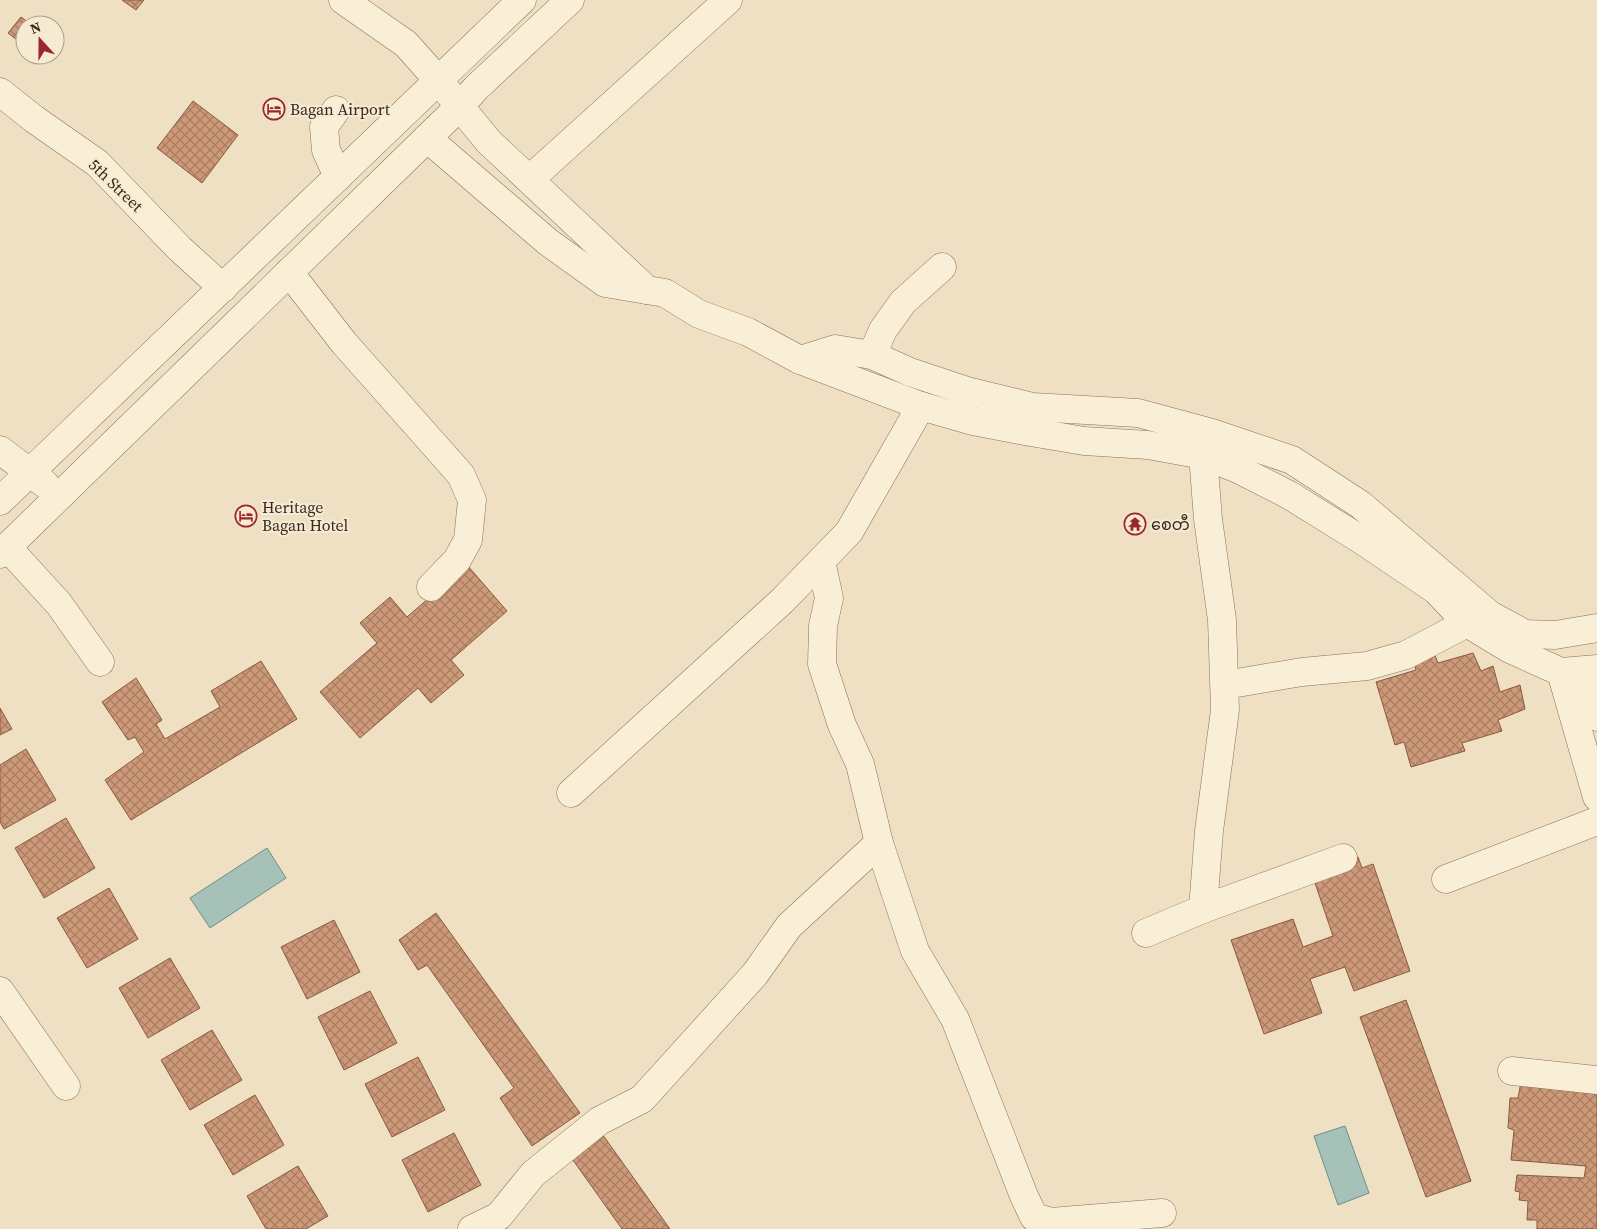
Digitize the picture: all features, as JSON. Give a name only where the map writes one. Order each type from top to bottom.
[{"type":"street","points":[[343,0],[406,44],[489,142],[647,290]]},
{"type":"street","points":[[0,502],[522,0]]},
{"type":"street","points":[[100,662],[59,604],[4,550],[460,106],[476,88],[570,0]]},
{"type":"street","points":[[530,179],[728,0]]},
{"type":"street","name":"5th Street","points":[[0,92],[34,119],[97,163],[180,249],[224,288]]},
{"type":"street","points":[[336,110],[324,127],[326,150],[338,177]]},
{"type":"street","points":[[427,138],[548,242],[605,283],[665,293],[699,314],[748,332],[800,360],[920,406],[973,421],[1024,432],[1084,441],[1148,445],[1202,455],[1238,469],[1290,495],[1344,529],[1436,590],[1467,623],[1510,649],[1580,671]]},
{"type":"street","points":[[872,355],[883,330],[903,302],[942,267]]},
{"type":"street","points":[[289,272],[344,342],[461,475],[472,500],[468,540],[457,560],[431,587]]},
{"type":"street","points":[[800,360],[835,349],[872,355],[902,368],[967,391],[1033,407],[1138,413],[1212,433],[1292,460],[1361,505],[1490,615],[1525,634],[1555,635],[1597,628]]},
{"type":"street","points":[[889,393],[902,368]]},
{"type":"street","points":[[571,793],[782,601],[849,532],[920,406]]},
{"type":"street","points":[[0,450],[59,496]]},
{"type":"street","points":[[1202,455],[1208,519],[1222,620],[1225,710],[1209,831],[1203,909]]},
{"type":"street","points":[[821,561],[829,598],[823,626],[822,664],[842,725],[860,764],[879,842],[915,950],[955,1019],[1024,1196],[1034,1217],[1051,1222],[1162,1213]]},
{"type":"street","points":[[1224,685],[1302,672],[1367,666],[1406,655],[1467,623]]},
{"type":"street","points":[[1580,671],[1597,718]]},
{"type":"street","points":[[1580,671],[1597,797]]},
{"type":"street","points":[[1446,878],[1597,821]]},
{"type":"street","points":[[472,1229],[499,1216],[533,1174],[599,1121],[642,1099],[755,974],[789,926],[879,842]]},
{"type":"street","points":[[1146,932],[1343,858]]},
{"type":"street","points":[[0,991],[66,1086]]},
{"type":"street","points":[[1512,1071],[1597,1080]]},
{"type":"water","points":[[267,848],[286,878],[210,928],[190,898]]},
{"type":"water","points":[[1345,1126],[1369,1193],[1338,1205],[1314,1136]]},
{"type":"building","points":[[122,0],[144,0],[136,10]]},
{"type":"building","points":[[15,24],[15,38],[8,33]]},
{"type":"building","points":[[193,101],[238,135],[202,183],[157,148]]},
{"type":"building","points":[[467,565],[507,611],[451,660],[464,675],[431,703],[418,688],[360,738],[320,692],[377,643],[360,623],[390,597],[407,617]]},
{"type":"building","points":[[1434,653],[1438,663],[1473,653],[1481,671],[1493,666],[1500,692],[1520,685],[1525,709],[1498,720],[1502,731],[1462,743],[1465,751],[1411,767],[1404,742],[1395,745],[1376,682],[1416,670],[1413,659]]},
{"type":"building","points":[[261,661],[297,719],[131,820],[105,780],[144,752],[135,737],[128,740],[102,702],[136,678],[162,720],[156,724],[165,739],[220,707],[211,691]]},
{"type":"building","points":[[0,708],[12,729],[0,735]]},
{"type":"building","points":[[26,749],[56,800],[4,829],[0,822],[0,765]]},
{"type":"building","points":[[66,818],[95,868],[44,898],[15,848]]},
{"type":"building","points":[[1358,857],[1362,868],[1373,864],[1410,971],[1354,991],[1345,967],[1310,979],[1322,1013],[1264,1034],[1231,940],[1293,919],[1303,947],[1333,936],[1312,874]]},
{"type":"building","points":[[109,888],[138,939],[87,968],[57,918]]},
{"type":"building","points":[[436,913],[580,1113],[532,1146],[500,1098],[514,1088],[427,965],[418,970],[399,940]]},
{"type":"building","points":[[334,920],[360,972],[307,999],[281,947]]},
{"type":"building","points":[[170,958],[200,1008],[148,1038],[119,988]]},
{"type":"building","points":[[370,991],[397,1043],[344,1070],[318,1017]]},
{"type":"building","points":[[1406,1000],[1471,1181],[1426,1197],[1360,1017]]},
{"type":"building","points":[[212,1030],[242,1080],[190,1110],[161,1060]]},
{"type":"building","points":[[418,1057],[445,1110],[392,1137],[365,1084]]},
{"type":"building","points":[[1521,1082],[1597,1092],[1597,1229],[1537,1229],[1537,1220],[1527,1220],[1528,1201],[1519,1200],[1520,1192],[1515,1191],[1517,1175],[1584,1178],[1586,1166],[1511,1160],[1514,1130],[1508,1128],[1510,1098],[1518,1098]]},
{"type":"building","points":[[255,1095],[284,1145],[233,1175],[204,1125]]},
{"type":"building","points":[[600,1131],[670,1229],[622,1229],[568,1153]]},
{"type":"building","points":[[454,1133],[481,1185],[428,1212],[402,1160]]},
{"type":"building","points":[[298,1166],[328,1216],[306,1229],[266,1229],[247,1196]]},
{"type":"place","name":"Bagan Airport","points":[[274,109]]},
{"type":"place","name":"Heritage Bagan Hotel","points":[[246,516]]},
{"type":"place","name":"စေတီ","points":[[1135,524]]}]
